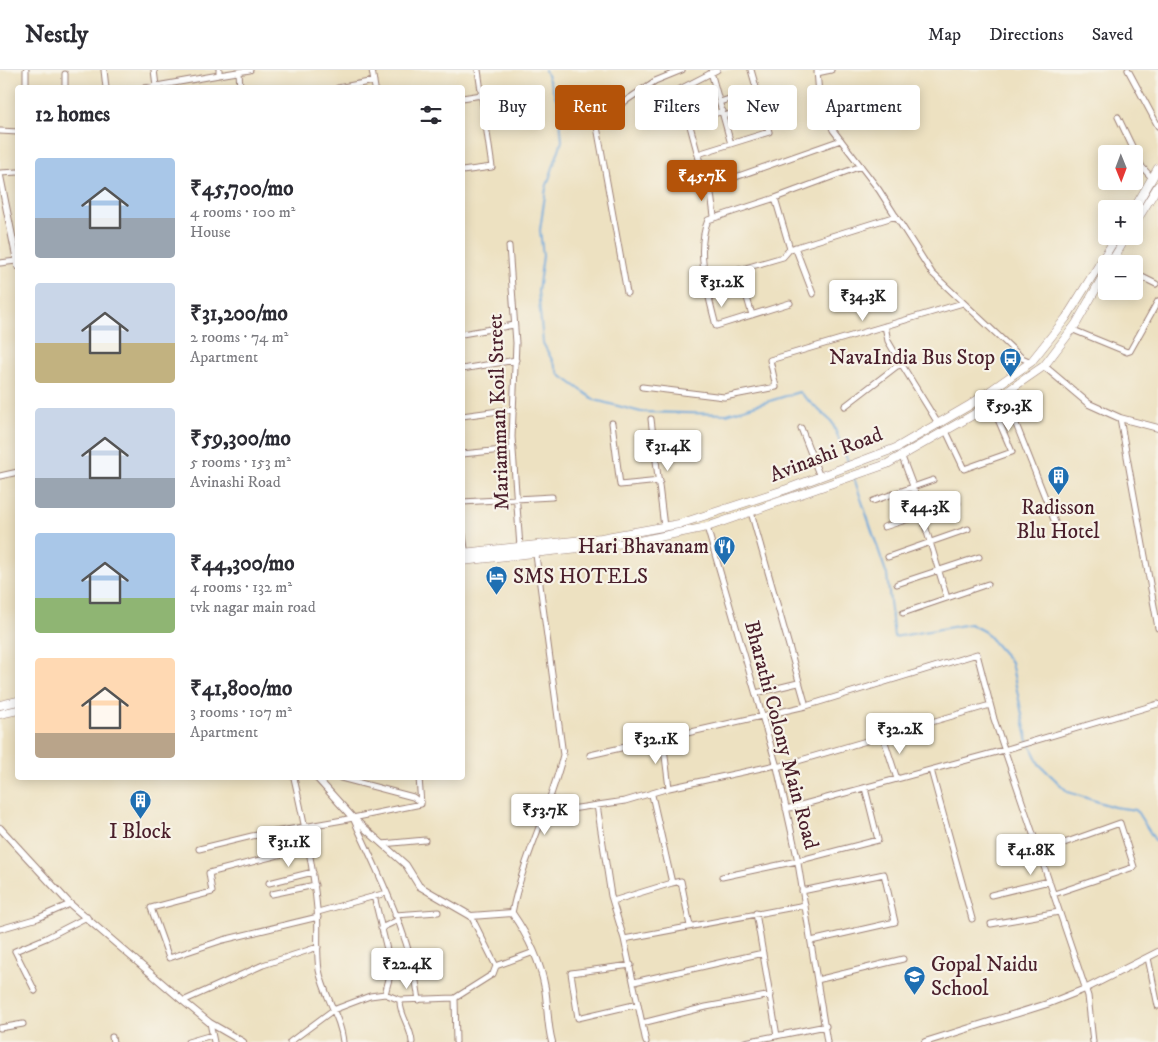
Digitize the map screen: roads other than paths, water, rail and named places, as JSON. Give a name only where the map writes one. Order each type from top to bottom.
[{"type":"main road","points":[[1139,200],[1158,168]]},
{"type":"main road","points":[[1143,210],[1158,186]]},
{"type":"main road","name":"Avinashi Road","points":[[465,552],[520,548],[601,538],[704,518],[896,448],[939,425],[1031,362],[1066,318],[1111,245]]},
{"type":"main road","name":"Avinashi Road","points":[[465,561],[536,555],[634,542],[707,527],[902,457],[991,403],[1044,366],[1072,329],[1098,285]]},
{"type":"main road","points":[[0,705],[15,702]]},
{"type":"main road","points":[[0,714],[15,711]]},
{"type":"street","points":[[26,70],[26,85]]},
{"type":"street","points":[[104,70],[106,85]]},
{"type":"street","points":[[154,70],[156,85]]},
{"type":"street","points":[[160,85],[219,72],[250,70]]},
{"type":"street","points":[[372,70],[375,85]]},
{"type":"street","points":[[478,70],[480,85]]},
{"type":"street","points":[[627,293],[596,121],[654,82],[682,70]]},
{"type":"street","points":[[751,70],[755,85]]},
{"type":"street","points":[[831,70],[817,71],[819,95],[833,130],[862,166],[932,272],[1022,358],[1031,362]]},
{"type":"street","points":[[1128,70],[1158,126]]},
{"type":"street","points":[[688,85],[714,71],[731,144]]},
{"type":"street","points":[[239,72],[240,85]]},
{"type":"street","points":[[64,74],[65,85]]},
{"type":"street","points":[[353,85],[374,81]]},
{"type":"street","points":[[465,98],[480,95]]},
{"type":"street","points":[[720,102],[728,99]]},
{"type":"street","points":[[718,114],[728,112]]},
{"type":"street","points":[[1118,117],[1142,167],[1152,178]]},
{"type":"street","points":[[465,171],[492,168],[487,130]]},
{"type":"street","points":[[690,130],[705,181],[710,186],[714,216]]},
{"type":"street","points":[[698,154],[769,132],[768,130]]},
{"type":"street","points":[[0,131],[15,132]]},
{"type":"street","points":[[710,186],[841,140]]},
{"type":"street","points":[[790,303],[716,326],[704,280],[702,239],[708,220],[714,216],[774,198],[862,166]]},
{"type":"street","points":[[15,172],[0,175],[15,255]]},
{"type":"street","points":[[774,198],[792,248],[813,294]]},
{"type":"street","points":[[704,280],[783,257],[792,248],[896,216]]},
{"type":"street","name":"Mariamman Koil Street","points":[[509,246],[509,275],[516,360],[513,449],[520,548]]},
{"type":"street","points":[[0,263],[15,260]]},
{"type":"street","points":[[738,270],[752,314]]},
{"type":"street","points":[[1143,278],[1156,284]]},
{"type":"street","points":[[1072,329],[1127,352],[1130,351],[1158,301]]},
{"type":"street","points":[[642,387],[724,397],[776,387],[770,360],[963,302]]},
{"type":"street","points":[[465,333],[514,325]]},
{"type":"street","points":[[885,326],[888,341],[939,425]]},
{"type":"street","points":[[465,368],[516,360]]},
{"type":"street","points":[[845,406],[897,366],[902,365]]},
{"type":"street","points":[[1044,366],[1089,404],[1120,418],[1158,428]]},
{"type":"street","points":[[1004,394],[1060,535]]},
{"type":"street","points":[[946,431],[964,469],[1012,452],[991,403]]},
{"type":"street","points":[[465,416],[514,409]]},
{"type":"street","points":[[1120,418],[1158,628]]},
{"type":"street","points":[[651,419],[660,481],[664,527]]},
{"type":"street","points":[[612,423],[620,485],[660,481]]},
{"type":"street","points":[[801,428],[820,477]]},
{"type":"street","points":[[465,454],[513,449]]},
{"type":"street","points":[[902,457],[913,486],[920,516],[947,598]]},
{"type":"street","points":[[0,476],[15,473]]},
{"type":"street","points":[[873,501],[933,480]]},
{"type":"street","points":[[465,502],[552,497]]},
{"type":"street","points":[[884,527],[958,502]]},
{"type":"street","points":[[750,512],[806,706]]},
{"type":"street","name":"Bharathi Colony Main Road","points":[[707,527],[777,766],[805,905],[826,1026],[827,1042]]},
{"type":"street","points":[[888,557],[968,528]]},
{"type":"street","points":[[536,555],[563,755],[558,776],[528,853],[512,913],[526,933],[534,952],[545,989],[552,1042]]},
{"type":"street","points":[[896,584],[979,557]]},
{"type":"street","points":[[903,614],[988,584]]},
{"type":"street","points":[[590,755],[663,740],[806,706],[978,654],[990,705],[1004,750],[1088,996],[1093,1042]]},
{"type":"street","points":[[756,694],[798,683]]},
{"type":"street","points":[[786,809],[1004,750],[1158,704]]},
{"type":"street","points":[[544,813],[652,794],[669,788],[777,766],[990,705]]},
{"type":"street","points":[[883,736],[897,779]]},
{"type":"street","points":[[663,740],[669,788]]},
{"type":"street","points":[[932,770],[972,919]]},
{"type":"street","points":[[294,780],[310,847],[318,915],[318,947],[321,978],[324,993],[338,1022],[343,1042]]},
{"type":"street","points":[[319,780],[353,818],[406,865],[418,886],[471,916],[512,913]]},
{"type":"street","points":[[349,780],[413,797],[421,804]]},
{"type":"street","points":[[419,780],[421,804]]},
{"type":"street","points":[[722,877],[797,862],[878,840],[865,788]]},
{"type":"street","points":[[652,794],[672,884]]},
{"type":"street","points":[[199,849],[421,804]]},
{"type":"street","points":[[597,805],[614,901],[631,965],[646,1042]]},
{"type":"street","points":[[353,818],[386,893],[414,967],[419,1000]]},
{"type":"street","points":[[1039,852],[1120,823],[1134,867],[1054,894]]},
{"type":"street","points":[[0,828],[70,904],[210,1022],[243,1042]]},
{"type":"street","points":[[382,844],[425,840]]},
{"type":"street","points":[[310,847],[209,873],[212,892],[151,908],[169,958],[223,940],[318,915],[386,893]]},
{"type":"street","points":[[269,883],[313,872]]},
{"type":"street","points":[[802,892],[884,874],[895,922],[811,941]]},
{"type":"street","points":[[614,901],[681,881],[690,926]]},
{"type":"street","points":[[991,895],[1050,881]]},
{"type":"street","points":[[272,894],[315,886]]},
{"type":"street","points":[[374,896],[388,958],[389,974],[385,994]]},
{"type":"street","points":[[0,929],[38,918],[70,904]]},
{"type":"street","points":[[624,939],[805,905]]},
{"type":"street","points":[[381,928],[396,918],[438,912]]},
{"type":"street","points":[[991,924],[1059,912]]},
{"type":"street","points":[[756,913],[777,1036]]},
{"type":"street","points":[[290,1042],[333,1010],[370,996],[385,994],[400,1000],[455,998],[493,974],[496,966],[471,916]]},
{"type":"street","points":[[35,991],[15,951],[87,918]]},
{"type":"street","points":[[184,1001],[263,965],[318,947]]},
{"type":"street","points":[[496,966],[534,952]]},
{"type":"street","points":[[925,1042],[937,1040],[1025,1012],[1085,989],[1158,952]]},
{"type":"street","points":[[634,982],[762,953]]},
{"type":"street","points":[[1148,958],[1158,1006]]},
{"type":"street","points":[[817,980],[903,959]]},
{"type":"street","points":[[631,965],[571,974],[578,1018],[638,1004]]},
{"type":"street","points":[[389,974],[414,967]]},
{"type":"street","points":[[642,1023],[706,1007],[771,995]]},
{"type":"street","points":[[455,998],[456,1042]]},
{"type":"street","points":[[400,1000],[400,1010],[410,1026],[412,1042]]},
{"type":"street","points":[[210,1022],[214,1042]]},
{"type":"street","points":[[0,1028],[23,1024]]},
{"type":"street","points":[[745,1042],[826,1026]]},
{"type":"street","points":[[188,1042],[212,1035]]},
{"type":"waterway","points":[[545,70],[559,106],[562,141],[546,188],[540,230],[543,256],[538,291],[543,343],[560,375],[595,400],[641,412],[727,414],[799,392],[832,422],[849,464]]},
{"type":"waterway","points":[[854,478],[887,575],[894,637],[970,624],[985,632],[1011,662],[1027,738],[1039,764],[1068,792],[1114,807],[1136,810],[1158,845]]},
{"type":"place","name":"NavaIndia Bus Stop","points":[[1011,377]]},
{"type":"place","name":"Radisson Blu Hotel","points":[[1058,495]]},
{"type":"place","name":"Hari Bhavanam","points":[[725,566]]},
{"type":"place","name":"SMS HOTELS","points":[[497,596]]},
{"type":"place","name":"I Block","points":[[140,819]]},
{"type":"place","name":"Gopal Naidu School","points":[[915,996]]}]
